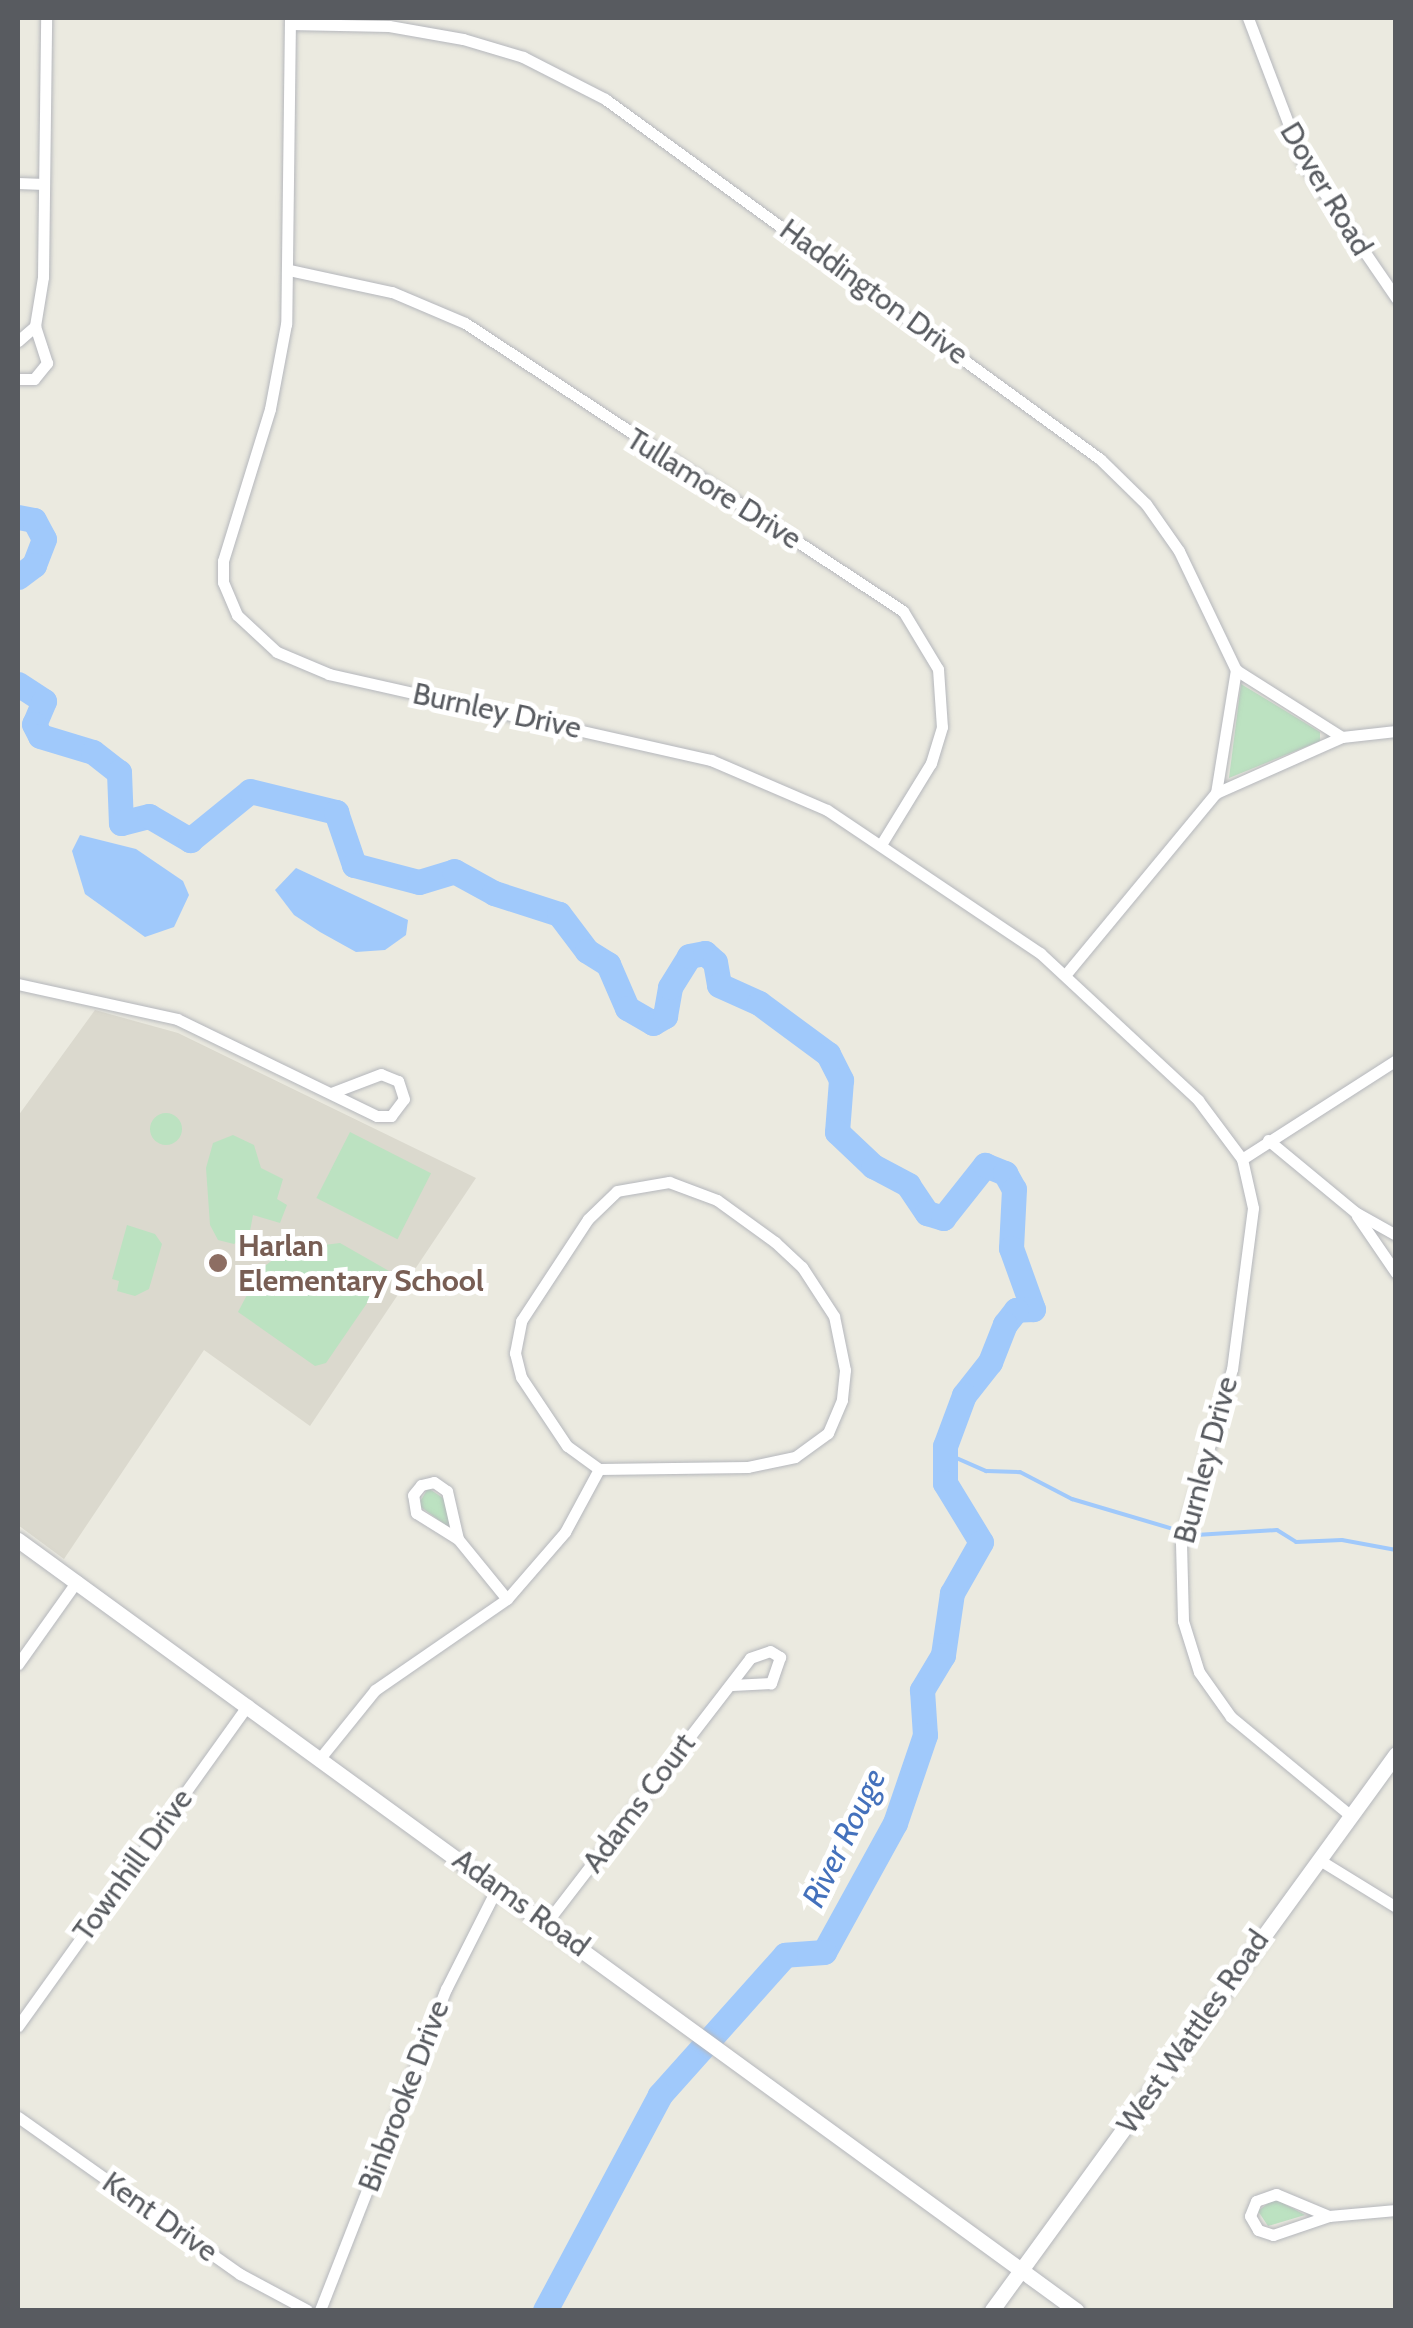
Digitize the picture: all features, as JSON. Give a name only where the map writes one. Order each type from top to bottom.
[{"type":"street","points":[[18,379],[34,379],[45,368],[36,326],[44,184],[46,18]]},
{"type":"street","name":"Dover Road","points":[[1248,18],[1303,162],[1396,298]]},
{"type":"street","name":"Burnley Drive","points":[[290,21],[290,270],[270,409],[223,561],[228,600],[253,632],[304,665],[353,681],[711,760],[828,810],[882,843],[1066,974],[1198,1100],[1242,1159],[1253,1208],[1246,1285],[1224,1400],[1181,1543],[1182,1622],[1199,1672],[1231,1717],[1350,1814]]},
{"type":"street","name":"Haddington Drive","points":[[290,21],[389,26],[484,44],[605,99],[1126,482],[1190,569],[1236,670]]},
{"type":"street","points":[[18,184],[44,184]]},
{"type":"street","name":"Tullamore Drive","points":[[290,270],[368,285],[455,318],[903,611],[938,669],[942,727],[931,762],[882,843]]},
{"type":"street","points":[[18,341],[36,326]]},
{"type":"street","points":[[1216,794],[1236,670],[1342,737]]},
{"type":"street","points":[[1066,974],[1216,794],[1342,737],[1396,732]]},
{"type":"street","points":[[18,984],[177,1019],[331,1093],[386,1118],[404,1100],[398,1081],[381,1074],[331,1093]]},
{"type":"street","points":[[1242,1159],[1396,1060]]},
{"type":"street","points":[[1268,1140],[1355,1212],[1396,1235]]},
{"type":"street","points":[[644,1182],[690,1187],[754,1226],[814,1283],[834,1316],[843,1354],[838,1413],[820,1442],[780,1462],[598,1468],[566,1446],[528,1391],[516,1362],[517,1333],[565,1251],[609,1197],[644,1182]]},
{"type":"street","points":[[1355,1212],[1396,1273]]},
{"type":"street","points":[[322,1758],[389,1678],[507,1599],[565,1532],[598,1468]]},
{"type":"street","points":[[458,1539],[447,1491],[434,1482],[421,1485],[413,1494],[416,1513],[458,1539],[507,1599]]},
{"type":"street","name":"Adams Road","points":[[18,1540],[1076,2310]]},
{"type":"street","points":[[18,1664],[77,1580]]},
{"type":"street","name":"Adams Court","points":[[547,1922],[732,1684]]},
{"type":"street","name":"Townhill Drive","points":[[18,2026],[248,1704]]},
{"type":"street","name":"West Wattles Road","points":[[992,2310],[1396,1754]]},
{"type":"street","points":[[1318,1860],[1396,1907]]},
{"type":"street","name":"Binbrooke Drive","points":[[320,2310],[446,1990],[498,1886]]},
{"type":"street","name":"Kent Drive","points":[[18,2117],[240,2274],[307,2310]]},
{"type":"street","points":[[1329,2216],[1276,2194],[1256,2201],[1250,2216],[1258,2230],[1273,2235],[1329,2216],[1396,2210]]},
{"type":"shaded area","name":"Harlan Elementary School","points":[[95,1010],[178,1033],[476,1178],[310,1426],[204,1350],[64,1559],[18,1525],[18,1116]]},
{"type":"green space","points":[[1241,684],[1320,732],[1320,741],[1229,778]]},
{"type":"green space","points":[[166,1113],[177,1118],[182,1129],[177,1140],[166,1145],[155,1140],[150,1129],[155,1118]]},
{"type":"green space","points":[[350,1132],[431,1173],[397,1239],[316,1198]]},
{"type":"green space","points":[[233,1135],[254,1145],[261,1168],[283,1179],[277,1199],[287,1205],[280,1223],[253,1215],[250,1231],[234,1244],[218,1240],[210,1225],[206,1168],[213,1143]]},
{"type":"green space","points":[[127,1225],[155,1234],[162,1244],[149,1289],[135,1296],[117,1291],[119,1281],[112,1279]]},
{"type":"green space","points":[[340,1243],[389,1271],[326,1363],[315,1366],[238,1312],[260,1270],[285,1250]]},
{"type":"green space","points":[[428,1488],[446,1500],[450,1528],[418,1505]]},
{"type":"green space","points":[[1271,2201],[1279,2201],[1305,2215],[1268,2226],[1258,2211]]},
{"type":"water","points":[[80,835],[136,849],[183,881],[189,895],[174,927],[145,937],[85,894],[72,851]]},
{"type":"water","points":[[296,868],[408,920],[406,935],[385,950],[356,952],[320,932],[294,915],[275,890]]},
{"type":"waterway","name":"River Rouge","points":[[18,517],[34,520],[44,539],[34,565],[18,577]]},
{"type":"waterway","name":"River Rouge","points":[[18,684],[44,701],[34,724],[40,736],[93,752],[119,772],[121,823],[149,816],[190,840],[250,791],[336,812],[354,865],[419,882],[454,871],[494,893],[559,914],[587,951],[608,964],[627,1008],[653,1023],[665,1016],[670,987],[689,956],[705,953],[715,962],[719,985],[759,1003],[828,1054],[841,1080],[837,1132],[873,1166],[908,1185],[927,1213],[943,1218],[985,1165],[1005,1173],[1014,1189],[1011,1248],[1033,1309],[1016,1310],[1005,1324],[990,1362],[964,1395],[945,1446],[945,1483],[981,1542],[952,1593],[943,1655],[922,1690],[925,1735],[895,1823],[824,1952],[785,1955],[660,2095],[545,2310]]},
{"type":"waterway","points":[[945,1453],[986,1471],[1020,1472],[1072,1499],[1173,1529]]},
{"type":"waterway","points":[[1196,1535],[1277,1530],[1296,1542],[1342,1540],[1396,1550]]},
{"type":"place","name":"Harlan Elementary School","points":[[218,1263]]}]
